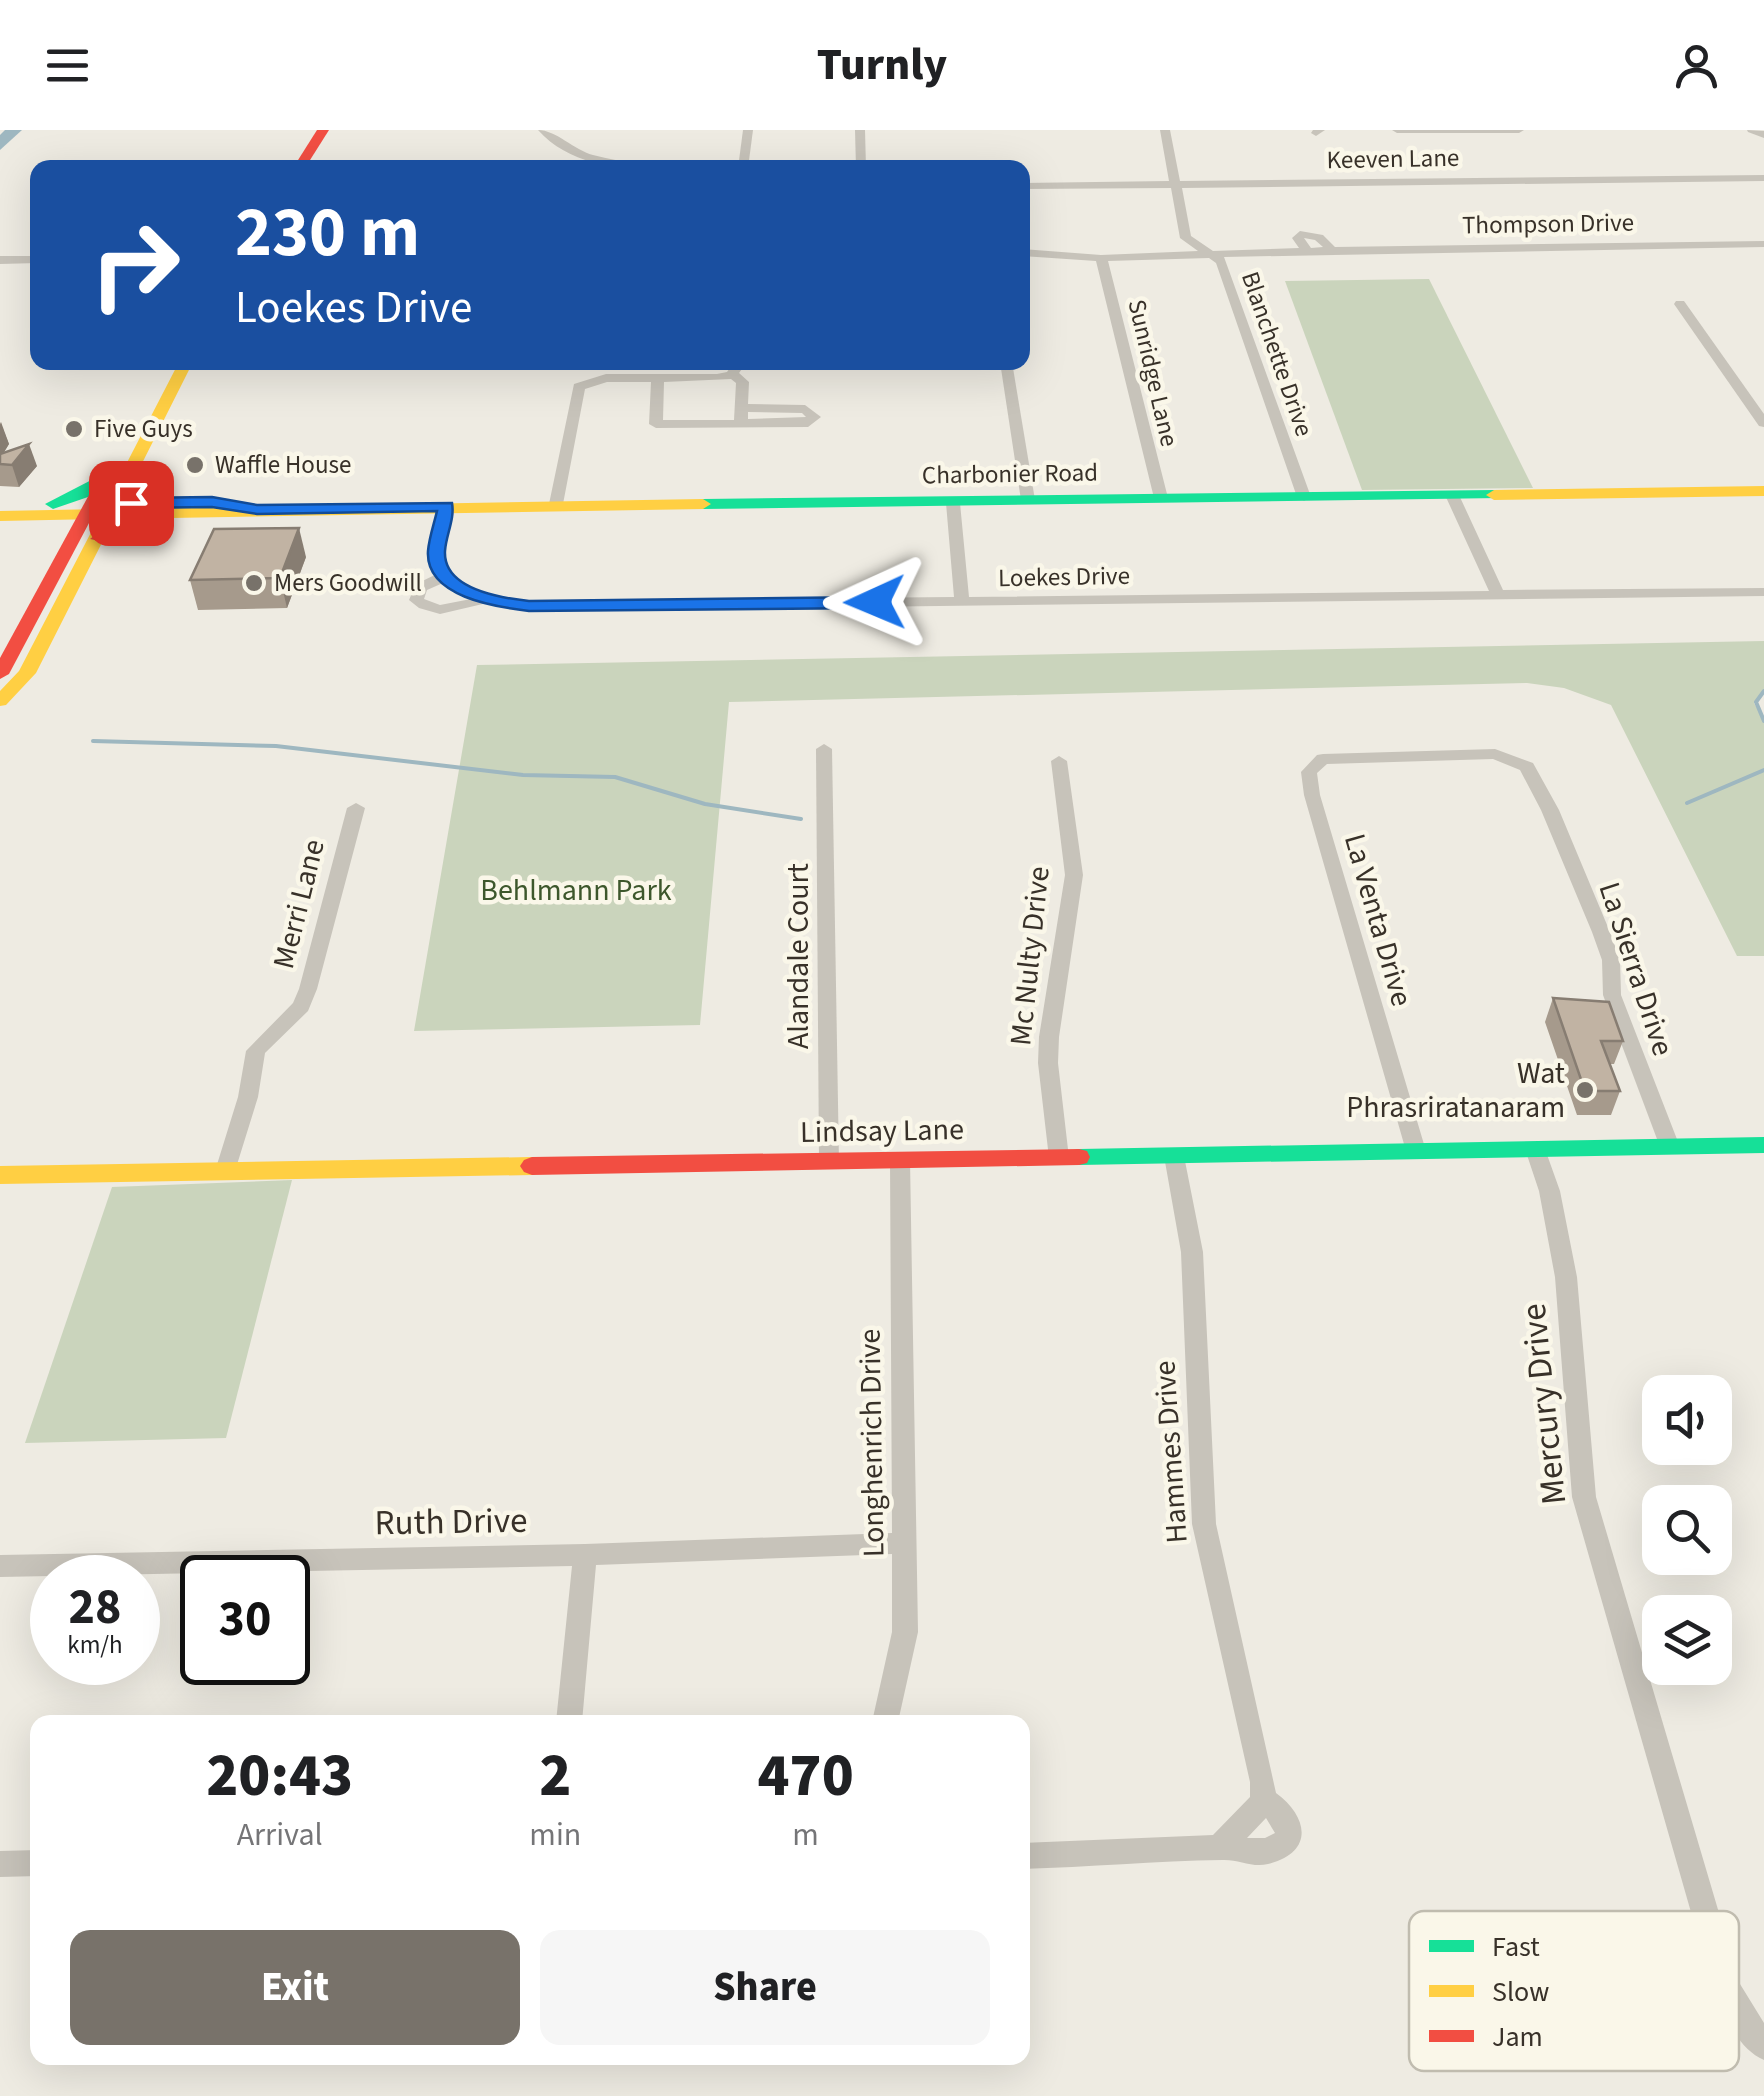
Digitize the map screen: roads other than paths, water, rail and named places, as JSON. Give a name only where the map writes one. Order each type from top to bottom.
[{"type":"main road","points":[[304,160],[323,130]]},
{"type":"main road","points":[[100,509],[105,478],[166,370]]},
{"type":"main road","points":[[0,700],[27,674],[84,540],[181,370]]},
{"type":"main road","points":[[54,504],[82,494],[105,478]]},
{"type":"main road","name":"Charbonier Road","points":[[100,509],[146,514],[556,504],[953,504],[1764,491]]},
{"type":"main road","name":"Charbonier Road","points":[[100,509],[212,502],[257,510]]},
{"type":"main road","points":[[0,504],[100,509]]},
{"type":"main road","points":[[0,516],[100,509]]},
{"type":"main road","points":[[0,674],[84,540],[146,514]]},
{"type":"main road","points":[[30,516],[84,540]]},
{"type":"main road","points":[[0,685],[0,700]]},
{"type":"main road","name":"Lindsay Lane","points":[[0,1175],[1764,1145]]},
{"type":"street","points":[[544,130],[555,144],[569,151],[612,160]]},
{"type":"street","points":[[744,160],[748,130]]},
{"type":"street","points":[[860,130],[861,160]]},
{"type":"street","name":"Blanchette Drive","points":[[1165,130],[1186,238],[1221,262],[1304,497]]},
{"type":"street","points":[[1397,130],[1519,130]]},
{"type":"street","points":[[1752,130],[1764,135]]},
{"type":"street","name":"Keeven Lane","points":[[1030,186],[1764,178]]},
{"type":"street","name":"Thompson Drive","points":[[1310,253],[1298,238],[1300,234],[1319,237],[1333,251]]},
{"type":"street","name":"Thompson Drive","points":[[1030,253],[1101,258],[1764,244]]},
{"type":"street","name":"Sunridge Lane","points":[[1101,258],[1161,498]]},
{"type":"street","points":[[0,260],[30,259]]},
{"type":"street","points":[[1680,304],[1764,423]]},
{"type":"street","points":[[556,504],[579,386],[606,378],[717,378],[733,370]]},
{"type":"street","points":[[658,378],[656,424],[742,416],[743,382],[738,370]]},
{"type":"street","points":[[1007,370],[1028,500]]},
{"type":"street","points":[[1452,495],[1498,595]]},
{"type":"street","points":[[953,504],[962,601]]},
{"type":"street","points":[[446,506],[436,554],[445,576],[422,587],[416,600],[439,610],[484,600]]},
{"type":"street","name":"Loekes Drive","points":[[445,576],[484,600],[529,606],[1764,592]]},
{"type":"street","name":"Alandale Court","points":[[824,749],[829,1162]]},
{"type":"street","name":"La Venta Drive","points":[[1416,1152],[1312,794],[1309,772],[1314,763],[1336,757],[1495,754],[1516,761]]},
{"type":"street","name":"La Sierra Drive","points":[[1516,761],[1534,775],[1601,932],[1610,960],[1612,995],[1670,1147]]},
{"type":"street","name":"Mc Nulty Drive","points":[[1059,762],[1074,875],[1049,1038],[1048,1063],[1059,1158]]},
{"type":"street","name":"Merri Lane","points":[[225,1171],[248,1097],[256,1052],[301,1006],[308,989],[356,808]]},
{"type":"street","name":"Mercury Drive","points":[[1535,1149],[1545,1173],[1564,1265],[1574,1368],[1576,1445],[1584,1497],[1705,1911]]},
{"type":"street","name":"Hammes Drive","points":[[1030,1856],[1222,1846],[1260,1854],[1289,1839],[1289,1825],[1280,1811],[1263,1798],[1263,1782],[1204,1524],[1192,1252],[1174,1156]]},
{"type":"street","name":"Longhenrich Drive","points":[[887,1715],[905,1632],[900,1160]]},
{"type":"street","name":"Ruth Drive","points":[[0,1566],[903,1543]]},
{"type":"street","points":[[571,1715],[585,1554]]},
{"type":"street","points":[[1222,1846],[1263,1798]]},
{"type":"street","points":[[0,1864],[30,1863]]},
{"type":"street","name":"Mercury Drive","points":[[1739,2011],[1764,2045]]},
{"type":"waterway","points":[[0,145],[14,130]]},
{"type":"waterway","points":[[1764,691],[1756,702],[1764,721]]},
{"type":"waterway","points":[[93,741],[276,746],[523,775],[615,777],[705,804],[801,819]]},
{"type":"waterway","points":[[1687,803],[1764,770]]},
{"type":"place","name":"Five Guys","points":[[74,429]]},
{"type":"place","name":"Waffle House","points":[[195,465]]},
{"type":"place","name":"Mers Goodwill","points":[[254,583]]},
{"type":"place","name":"Wat Phrasriratanaram","points":[[1585,1090]]},
{"type":"park label","name":"Behlmann Park","points":[[576,890]]}]
